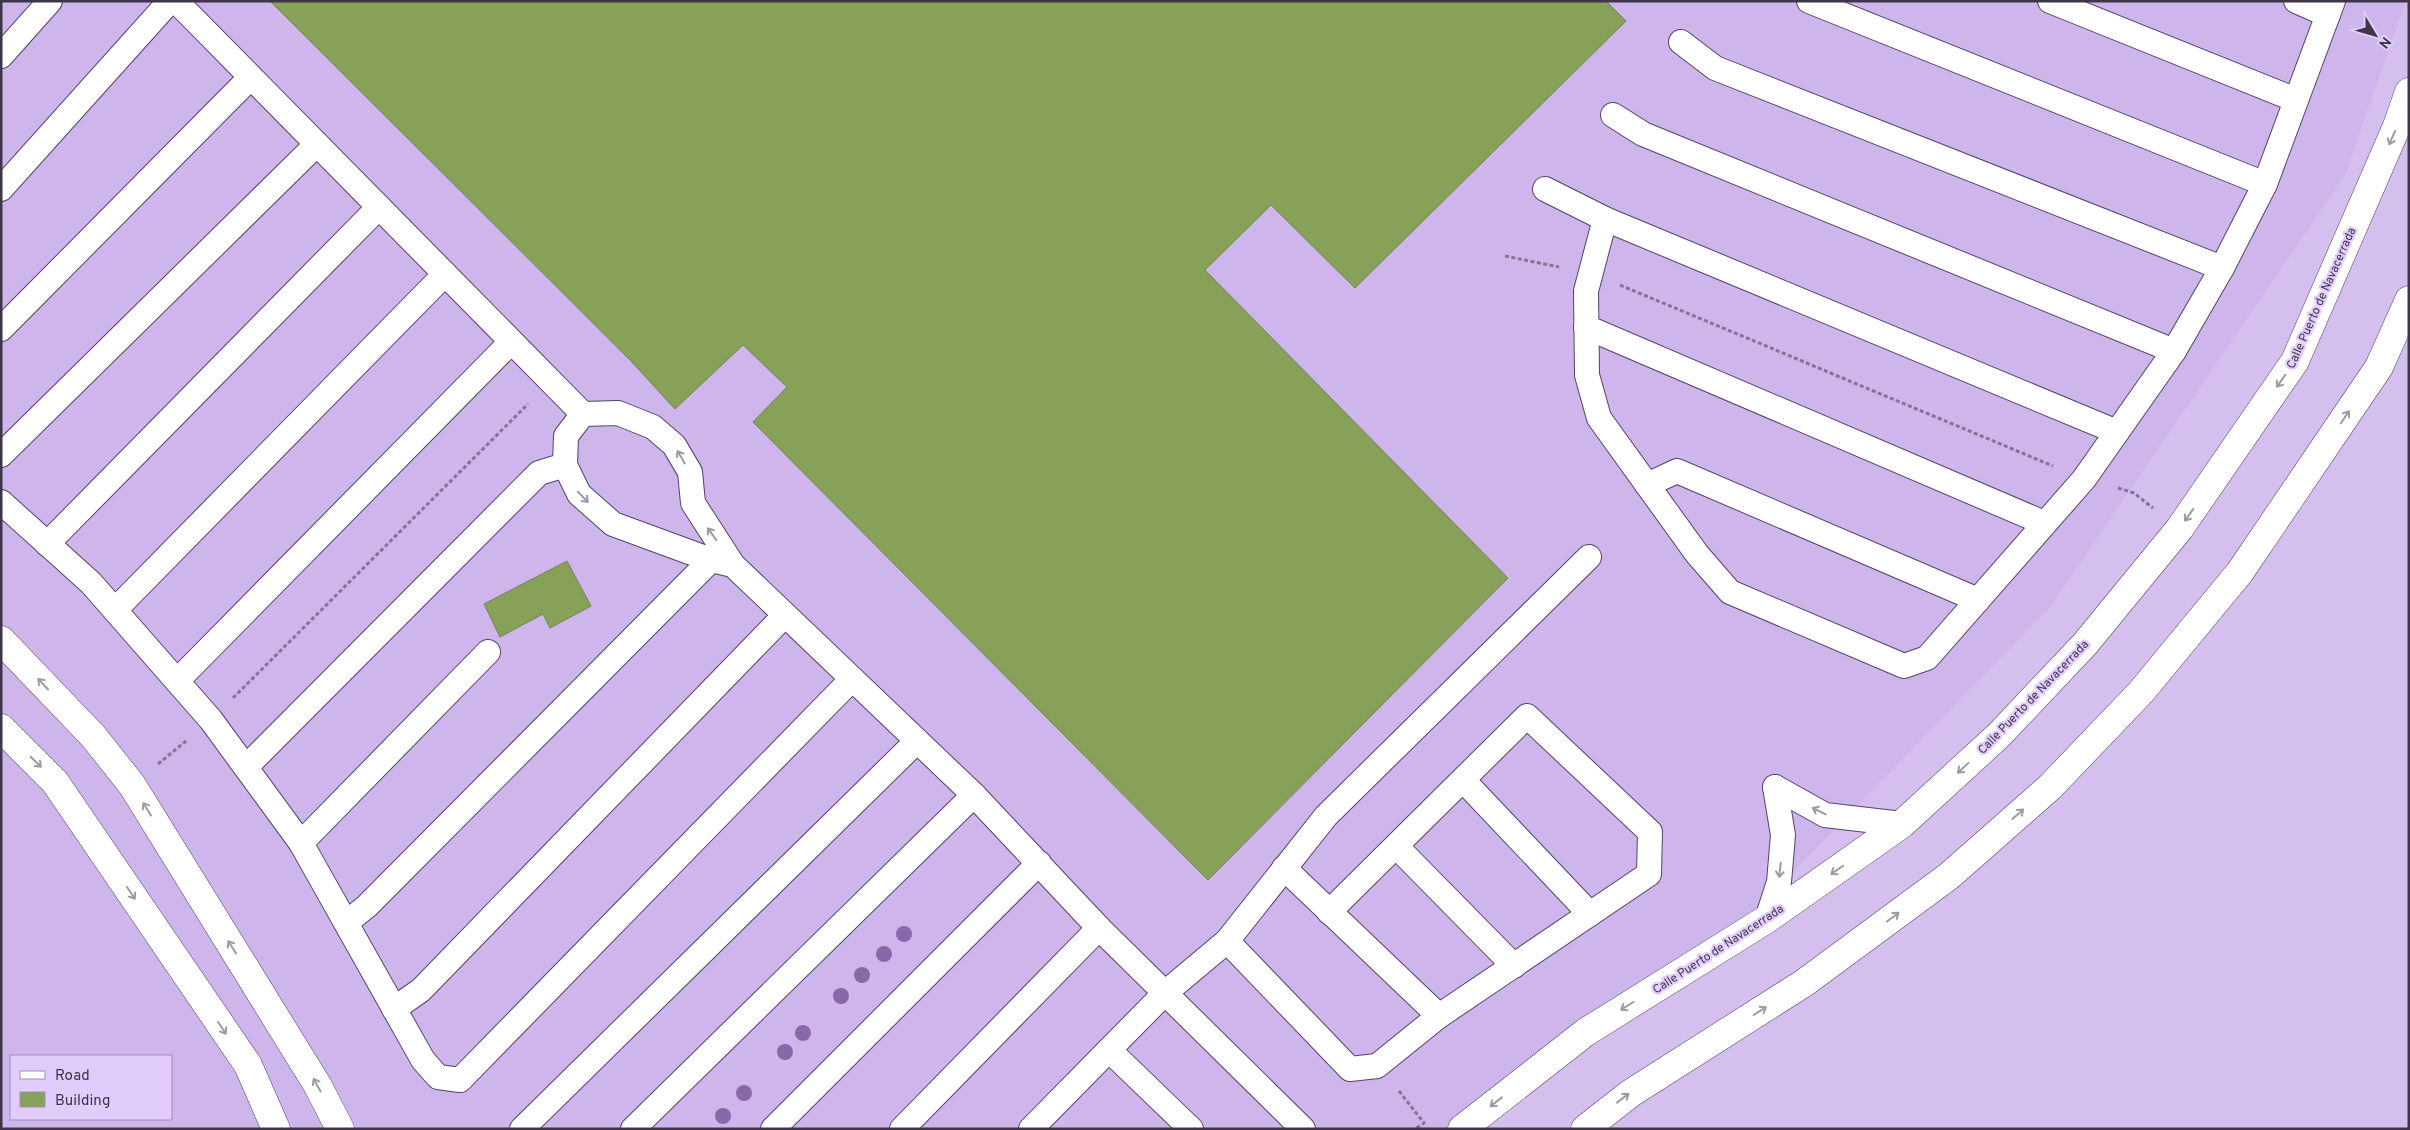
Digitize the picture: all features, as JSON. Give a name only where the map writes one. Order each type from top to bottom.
[{"type":"street","name":"Calle Puerto de Navacerrada","points":[[1462,1129],[1586,1032],[1767,919],[1902,824],[1998,735],[2085,644],[2180,528],[2295,360],[2397,126],[2409,92]]},
{"type":"street","points":[[1585,1129],[1631,1092],[1804,983],[1949,876],[2050,787],[2141,692],[2240,572],[2378,367],[2409,300]]},
{"type":"street","points":[[1,640],[92,736],[132,785],[318,1086],[340,1129]]},
{"type":"street","points":[[1,728],[55,782],[248,1065],[276,1129]]},
{"type":"lane","points":[[1,56],[50,1]]},
{"type":"lane","points":[[1,189],[170,1]]},
{"type":"lane","points":[[176,1],[583,414],[618,413],[653,427],[674,445],[690,472],[692,503],[722,562]]},
{"type":"lane","points":[[1809,1],[2265,184]]},
{"type":"lane","points":[[2050,1],[2296,100]]},
{"type":"lane","points":[[1605,219],[1586,291],[1587,375],[1599,418],[1697,554],[1730,592],[1904,666],[1927,658],[2084,479],[2174,351],[2222,268],[2265,184],[2331,8],[2296,1]]},
{"type":"lane","points":[[1682,42],[1715,68],[2222,268]]},
{"type":"lane","points":[[1,329],[251,77]]},
{"type":"lane","points":[[1613,115],[1643,134],[2174,351]]},
{"type":"lane","points":[[1,455],[317,144]]},
{"type":"lane","points":[[1545,188],[1605,219],[2117,432]]},
{"type":"lane","points":[[47,544],[379,207]]},
{"type":"lane","points":[[115,610],[445,274]]},
{"type":"lane","points":[[1586,327],[2044,523]]},
{"type":"lane","points":[[177,681],[511,342]]},
{"type":"lane","points":[[583,414],[566,436],[564,465],[579,494],[613,524],[722,562],[785,615],[974,795],[1040,863],[1099,928],[1302,1129]]},
{"type":"lane","points":[[246,767],[539,474],[564,465]]},
{"type":"lane","points":[[1647,485],[1677,471],[1978,600]]},
{"type":"lane","points":[[1,502],[91,584],[211,720],[301,843],[423,1060],[438,1077],[460,1080],[852,679]]},
{"type":"lane","points":[[1032,1129],[1165,993],[1226,941],[1326,816],[1589,557]]},
{"type":"lane","points":[[346,923],[367,906],[722,562]]},
{"type":"lane","points":[[394,1009],[421,990],[785,615]]},
{"type":"lane","points":[[301,843],[488,652]]},
{"type":"lane","points":[[1226,941],[1350,1069],[1377,1066],[1439,1016],[1649,874],[1650,832],[1527,716],[1330,912]]},
{"type":"lane","points":[[522,1129],[917,741]]},
{"type":"lane","points":[[1463,780],[1590,914]]},
{"type":"lane","points":[[1767,919],[1778,882],[1783,835],[1775,787],[1825,815],[1902,824]]},
{"type":"lane","points":[[633,1129],[974,795]]},
{"type":"lane","points":[[1396,846],[1514,966]]},
{"type":"lane","points":[[773,1129],[1040,863]]},
{"type":"lane","points":[[1284,868],[1439,1016]]},
{"type":"lane","points":[[902,1129],[1099,928]]},
{"type":"lane","points":[[1110,1050],[1181,1125]]},
{"type":"path","points":[[1505,256],[1591,273],[2084,479],[2134,493],[2180,528]]},
{"type":"path","points":[[132,785],[211,720],[551,382]]},
{"type":"path","points":[[1377,1066],[1424,1123],[1415,1129]]},
{"type":"shaded area","points":[[1,1],[2406,1],[2345,175],[2050,607],[1760,906],[1475,1129],[1,1129]]},
{"type":"building","points":[[270,1],[1606,1],[1626,21],[1355,288],[1271,205],[1205,270],[1508,578],[1208,880],[753,422],[787,387],[743,345],[675,409],[630,360]]},
{"type":"building","points":[[567,561],[591,606],[550,628],[543,614],[500,637],[484,604]]}]
